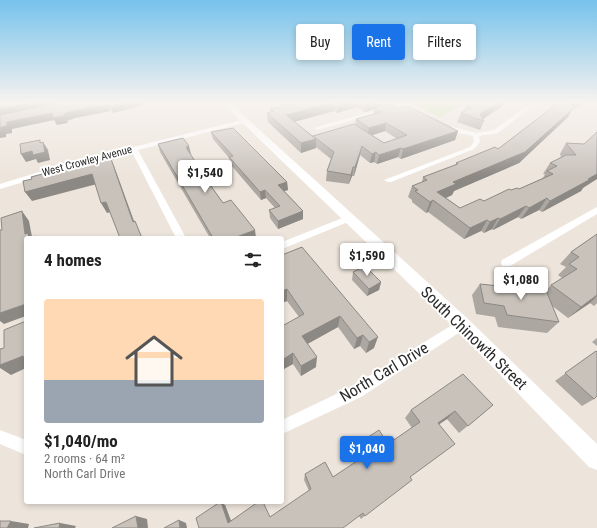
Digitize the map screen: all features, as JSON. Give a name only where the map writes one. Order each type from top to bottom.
[{"type":"street","name":"West Crowley Avenue","points":[[0,187],[38,174],[223,127]]},
{"type":"street","name":"South Chinowth Street","points":[[252,127],[462,324],[597,459]]},
{"type":"street","points":[[317,128],[322,127]]},
{"type":"street","points":[[449,127],[460,132],[486,135],[496,132],[503,127]]},
{"type":"street","points":[[388,180],[472,148],[476,142],[476,135]]},
{"type":"street","points":[[134,149],[180,236]]},
{"type":"street","points":[[506,263],[597,210]]},
{"type":"street","points":[[284,245],[350,218]]},
{"type":"street","name":"North Carl Drive","points":[[284,426],[356,392],[462,324]]},
{"type":"street","points":[[0,437],[24,447]]},
{"type":"building","points":[[282,127],[301,127],[316,139],[301,143]]},
{"type":"building","points":[[345,127],[358,127],[384,143],[407,135],[392,127],[449,127],[458,131],[403,149],[401,148],[379,155],[376,152],[372,154],[362,146],[351,175],[327,171],[334,152],[313,136]]},
{"type":"building","points":[[527,127],[553,127],[525,152],[453,182],[456,184],[437,192],[460,208],[480,199],[484,201],[509,189],[519,189],[553,174],[547,171],[557,166],[550,163],[566,155],[576,155],[566,143],[584,144],[597,132],[597,174],[588,179],[589,180],[550,201],[547,198],[529,208],[526,206],[500,219],[498,218],[490,222],[487,220],[470,228],[433,200],[430,202],[415,191],[418,190],[412,186],[427,180],[423,177],[458,164],[456,163],[495,147],[498,149]]},
{"type":"building","points":[[233,128],[287,182],[278,185],[303,211],[278,221],[269,210],[280,206],[265,190],[260,192],[229,157],[233,156],[211,132]]},
{"type":"building","points":[[183,138],[189,146],[186,147],[223,203],[231,200],[255,230],[239,236],[212,236],[158,144]]},
{"type":"building","points":[[40,140],[40,143],[43,142],[45,152],[33,155],[32,151],[21,154],[20,144]]},
{"type":"building","points":[[110,156],[133,222],[135,221],[141,236],[119,236],[106,202],[101,203],[92,174],[25,192],[23,181],[46,173],[46,175],[68,170],[67,167]]},
{"type":"building","points":[[22,211],[25,234],[28,233],[29,236],[24,236],[24,305],[0,313],[0,230],[2,230],[1,218]]},
{"type":"building","points":[[597,234],[597,295],[581,307],[551,285],[577,269],[569,264],[579,257],[571,252]]},
{"type":"building","points":[[302,247],[378,337],[369,342],[363,335],[357,338],[340,316],[302,336],[317,357],[301,366],[293,353],[284,359],[284,325],[304,314],[287,289],[284,290],[284,254]]},
{"type":"building","points":[[365,266],[381,282],[369,289],[353,272]]},
{"type":"building","points":[[507,283],[545,288],[559,322],[507,315],[504,306],[484,303],[480,284],[509,287]]},
{"type":"building","points":[[24,322],[24,358],[23,356],[0,365],[0,349],[4,348],[4,330]]},
{"type":"building","points":[[596,351],[597,396],[594,399],[565,373]]},
{"type":"building","points":[[463,374],[493,405],[468,426],[455,411],[438,423],[455,444],[410,477],[412,480],[365,516],[363,513],[343,528],[199,528],[196,518],[217,504],[222,504],[228,523],[255,504],[264,504],[270,517],[311,489],[305,474],[325,462],[333,477],[369,453],[362,441],[379,430],[388,444],[420,422],[411,410]]},
{"type":"building","points":[[136,516],[138,528],[112,528]]},
{"type":"building","points":[[179,520],[180,528],[164,528]]},
{"type":"building","points":[[0,521],[11,521],[7,528],[0,528]]},
{"type":"building","points":[[60,523],[59,528],[34,528]]}]
